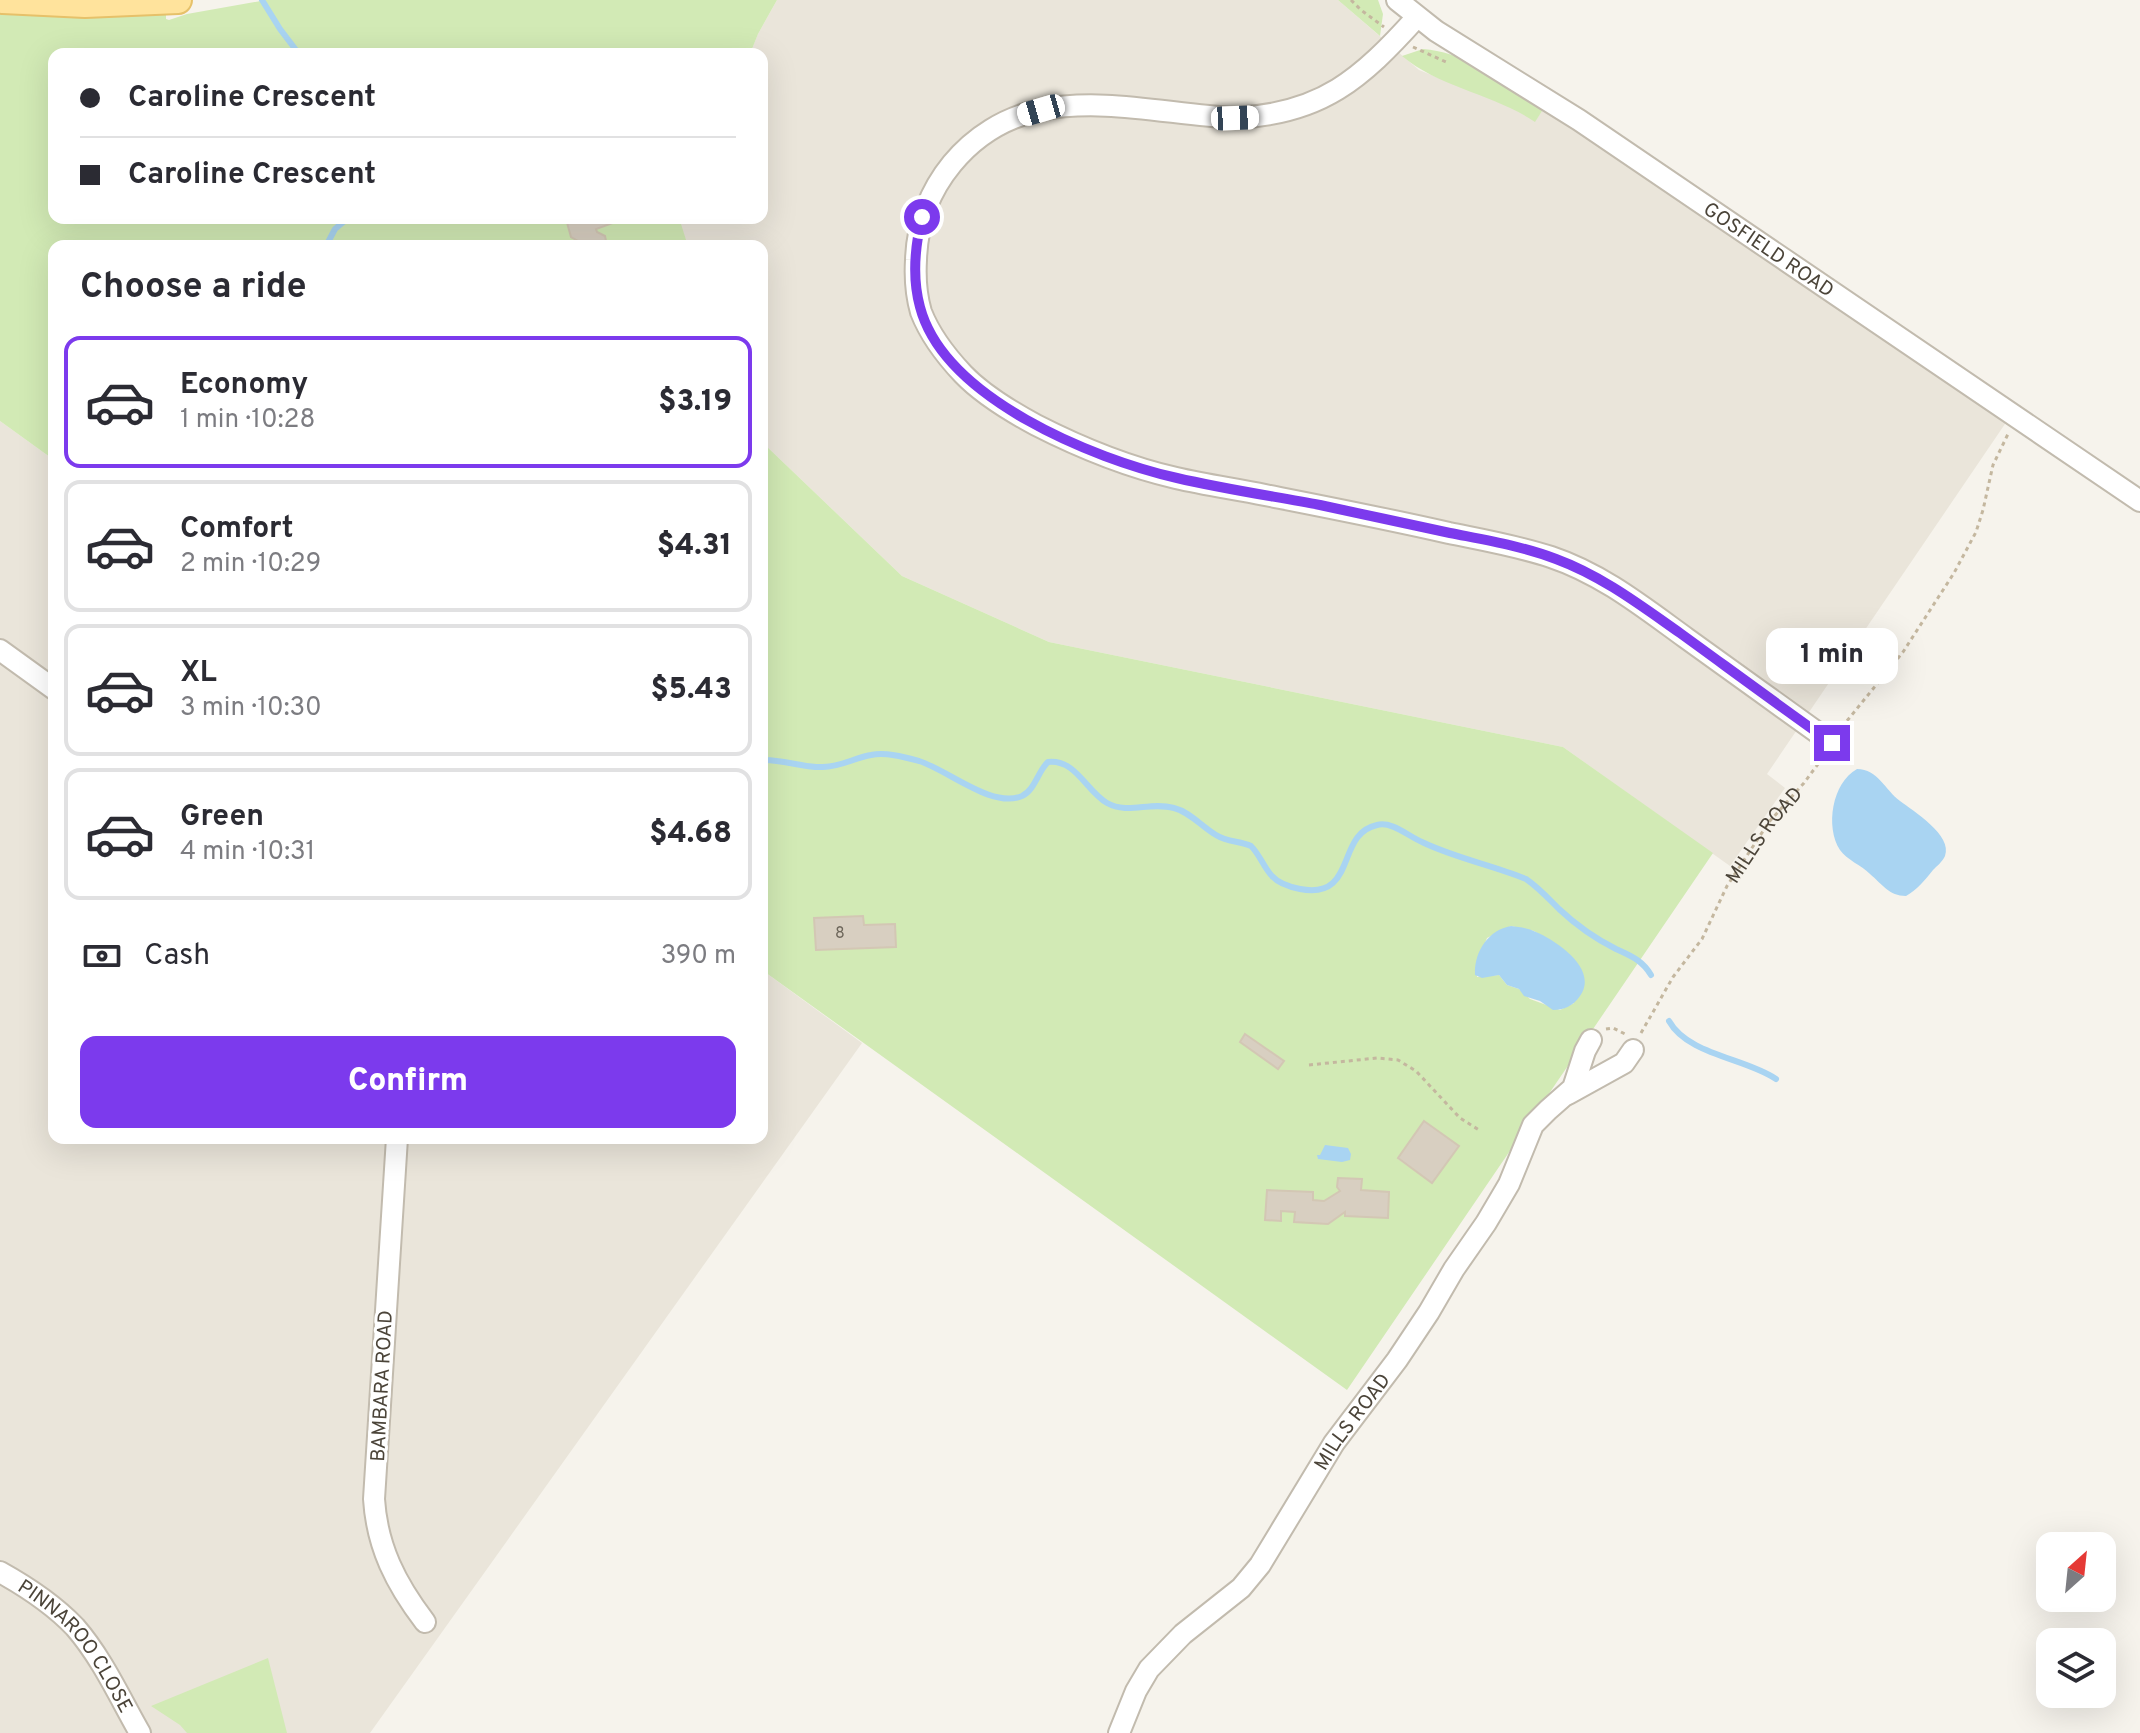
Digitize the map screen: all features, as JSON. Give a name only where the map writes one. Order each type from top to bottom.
[{"type":"main road","points":[[3,0],[113,4],[178,0]]},
{"type":"street","name":"GOSFIELD ROAD","points":[[1397,0],[1455,44],[1592,129],[2140,501]]},
{"type":"street","points":[[1417,17],[1356,78],[1327,96],[1281,112],[1235,118],[1083,105],[1041,110],[989,130],[950,165],[922,217],[915,274],[920,308],[928,326],[943,351],[964,375],[1000,404],[1060,437],[1120,462],[1178,479],[1502,544],[1553,558],[1594,575],[1631,598],[1832,743]]},
{"type":"street","points":[[0,650],[48,685]]},
{"type":"street","name":"MILLS ROAD","points":[[1568,1094],[1591,1040]]},
{"type":"street","name":"MILLS ROAD","points":[[1119,1733],[1136,1691],[1156,1661],[1183,1634],[1233,1596],[1251,1578],[1334,1443],[1414,1336],[1486,1223],[1509,1184],[1533,1125],[1568,1094],[1624,1063],[1633,1050]]},
{"type":"street","name":"BAMBARA ROAD","points":[[397,1144],[374,1499],[387,1562],[425,1622]]},
{"type":"street","name":"PINNAROO CLOSE","points":[[0,1572],[45,1601],[77,1630],[104,1669],[140,1733]]},
{"type":"path","name":"MILLS ROAD","points":[[1633,1050],[1673,977],[1707,931],[1727,886],[1769,822],[1804,783],[1841,728],[1903,652],[1954,573],[1976,532],[1999,449],[2018,417]]},
{"type":"path","points":[[1591,1040],[1598,1032],[1613,1028],[1629,1036],[1633,1050]]},
{"type":"path","points":[[1309,1065],[1377,1058],[1398,1060],[1416,1071],[1460,1118],[1479,1130]]},
{"type":"shaded area","points":[[777,0],[1338,0],[1419,70],[1516,109],[1535,121],[1544,108],[2007,421],[1767,774],[1785,788],[1730,866],[1563,747],[1049,642],[902,576],[768,448],[768,240],[686,240],[680,224],[768,224],[768,48],[752,48]]},
{"type":"shaded area","points":[[0,421],[48,456],[48,1144],[768,1144],[768,974],[862,1043],[370,1733],[0,1733]]},
{"type":"green space","points":[[266,0],[777,0],[752,48],[48,48],[48,224],[681,224],[686,240],[48,240],[48,456],[0,421],[0,10],[166,11],[166,19],[169,20]]},
{"type":"green space","points":[[1338,0],[1378,0],[1383,14],[1380,36]]},
{"type":"green space","points":[[1423,49],[1440,51],[1471,63],[1544,108],[1535,122],[1502,104],[1433,76],[1402,56]]},
{"type":"green space","points":[[768,448],[902,576],[1049,642],[1563,747],[1713,853],[1347,1390],[768,974]],"holes":[[[1511,926],[1534,931],[1569,954],[1574,1003],[1560,1010],[1530,999],[1519,989],[1507,985],[1499,975],[1477,977],[1476,965],[1487,938]],[[1424,1122],[1459,1146],[1432,1183],[1398,1159]]]},
{"type":"green space","points":[[268,1658],[287,1733],[187,1733],[151,1706]]},
{"type":"water","points":[[1857,769],[1876,776],[1930,824],[1943,840],[1946,848],[1943,860],[1906,896],[1886,889],[1843,854],[1835,840],[1832,818],[1837,795],[1848,776]]},
{"type":"water","points":[[1511,926],[1545,936],[1573,957],[1584,976],[1584,986],[1574,1002],[1565,1008],[1553,1010],[1507,985],[1499,975],[1482,978],[1475,975],[1477,958],[1484,943],[1496,932]]},
{"type":"water","points":[[1325,1145],[1348,1148],[1350,1160],[1318,1159],[1317,1155]]},
{"type":"building","points":[[567,224],[610,224],[596,229],[606,240],[576,240],[571,237]]},
{"type":"building","points":[[863,916],[864,925],[895,924],[896,947],[816,950],[814,918]]},
{"type":"building","points":[[1245,1034],[1284,1061],[1278,1069],[1240,1042]]},
{"type":"building","points":[[1424,1121],[1459,1146],[1432,1183],[1398,1158]]},
{"type":"building","points":[[1338,1178],[1362,1179],[1361,1190],[1389,1192],[1388,1218],[1345,1216],[1345,1212],[1328,1224],[1294,1222],[1295,1212],[1281,1211],[1281,1221],[1265,1220],[1267,1190],[1313,1192],[1313,1200],[1324,1201],[1340,1191]]},
{"type":"waterway","points":[[262,0],[294,48]]},
{"type":"waterway","points":[[329,240],[341,224]]},
{"type":"waterway","points":[[768,760],[823,767],[871,755],[895,755],[931,766],[984,793],[1010,799],[1026,793],[1048,762],[1058,762],[1073,770],[1107,803],[1123,808],[1174,808],[1220,837],[1251,846],[1275,879],[1300,889],[1318,890],[1331,885],[1339,876],[1355,840],[1377,825],[1388,825],[1435,848],[1526,879],[1579,926],[1636,959],[1651,975]]},
{"type":"waterway","points":[[1669,1021],[1678,1032],[1703,1049],[1776,1079]]},
{"type":"route","points":[[922,217],[915,274],[920,308],[928,326],[949,359],[964,375],[1023,418],[1094,452],[1178,479],[1502,544],[1574,566],[1631,598],[1832,743]]}]
